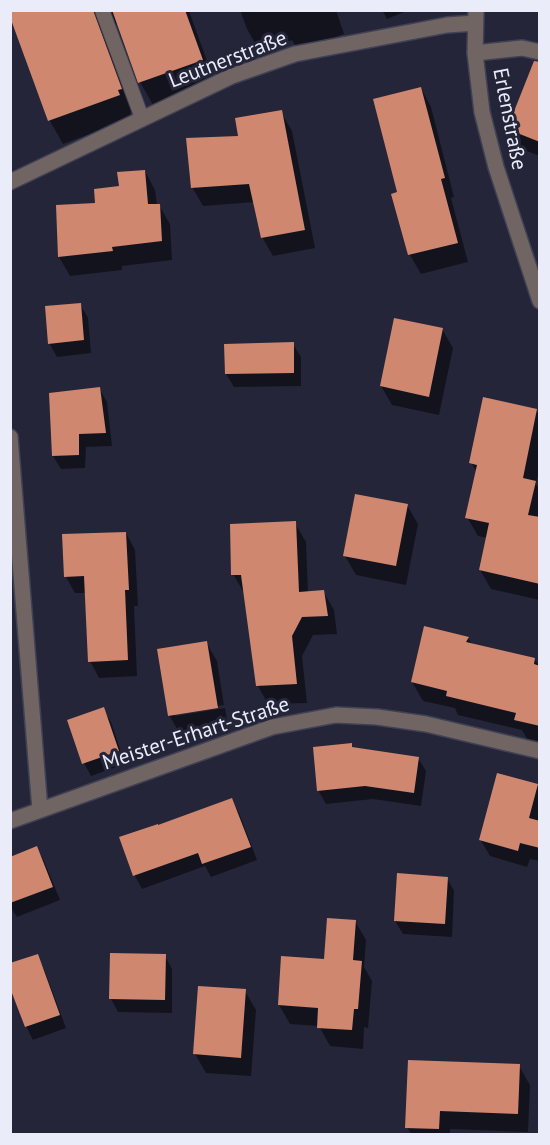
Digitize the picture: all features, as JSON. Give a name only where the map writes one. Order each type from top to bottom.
[{"type":"street","name":"Leutnerstraße","points":[[10,182],[232,76],[295,54],[447,25],[475,17]]},
{"type":"street","name":"Erlenstraße","points":[[475,17],[475,53],[482,112],[496,167],[540,301]]},
{"type":"street","points":[[475,53],[522,48],[540,52]]},
{"type":"street","points":[[10,437],[40,810]]},
{"type":"street","name":"Meister-Erhart-Straße","points":[[10,821],[272,727],[336,715],[377,717],[426,724],[540,751]]},
{"type":"lane","points":[[102,10],[142,118]]},
{"type":"building","points":[[10,10],[93,10],[122,89],[118,90],[120,95],[48,121],[10,17]]},
{"type":"building","points":[[112,10],[185,10],[203,60],[138,83]]},
{"type":"building","points":[[534,61],[540,62],[540,142],[507,129]]},
{"type":"building","points":[[421,87],[445,178],[441,179],[458,243],[408,255],[391,194],[397,192],[373,99]]},
{"type":"building","points":[[282,110],[305,230],[261,238],[249,184],[191,188],[186,138],[238,136],[235,118]]},
{"type":"building","points":[[145,170],[148,204],[160,204],[162,241],[112,247],[113,251],[58,257],[56,205],[95,203],[94,189],[119,186],[117,172]]},
{"type":"building","points":[[81,303],[84,340],[48,344],[45,306]]},
{"type":"building","points":[[394,318],[443,328],[429,397],[380,386]]},
{"type":"building","points":[[294,342],[294,373],[225,374],[224,344]]},
{"type":"building","points":[[100,387],[106,433],[79,434],[79,455],[52,456],[49,393]]},
{"type":"building","points":[[483,397],[537,409],[523,478],[536,481],[528,515],[540,517],[540,584],[479,570],[489,523],[465,518],[477,465],[469,463]]},
{"type":"building","points":[[355,494],[408,504],[396,566],[343,556]]},
{"type":"building","points":[[296,521],[299,592],[324,590],[328,616],[302,617],[292,636],[297,684],[256,686],[241,575],[231,575],[230,524]]},
{"type":"building","points":[[126,532],[129,590],[125,590],[128,660],[88,662],[84,576],[64,577],[62,534]]},
{"type":"building","points":[[424,626],[469,637],[466,642],[535,658],[534,664],[540,666],[540,726],[514,720],[516,713],[446,696],[447,691],[411,682]]},
{"type":"building","points":[[207,641],[218,708],[168,716],[157,649]]},
{"type":"building","points":[[104,707],[119,751],[82,764],[67,720]]},
{"type":"building","points":[[352,743],[352,747],[419,757],[414,793],[365,786],[317,791],[313,747]]},
{"type":"building","points":[[497,773],[538,784],[529,818],[540,821],[540,848],[520,843],[518,851],[479,840]]},
{"type":"building","points":[[232,798],[251,847],[202,864],[198,853],[133,876],[119,837]]},
{"type":"building","points":[[37,846],[53,887],[10,903],[10,857]]},
{"type":"building","points":[[397,873],[448,877],[445,924],[394,921]]},
{"type":"building","points":[[327,918],[356,920],[353,960],[362,961],[358,1009],[354,1009],[352,1030],[317,1028],[318,1008],[278,1005],[281,956],[324,959]]},
{"type":"building","points":[[110,953],[166,954],[165,1000],[109,999]]},
{"type":"building","points":[[38,954],[60,1015],[25,1027],[10,988],[10,963]]},
{"type":"building","points":[[198,986],[246,989],[241,1058],[193,1054]]},
{"type":"building","points":[[408,1060],[520,1064],[518,1114],[440,1111],[439,1129],[405,1128]]}]
